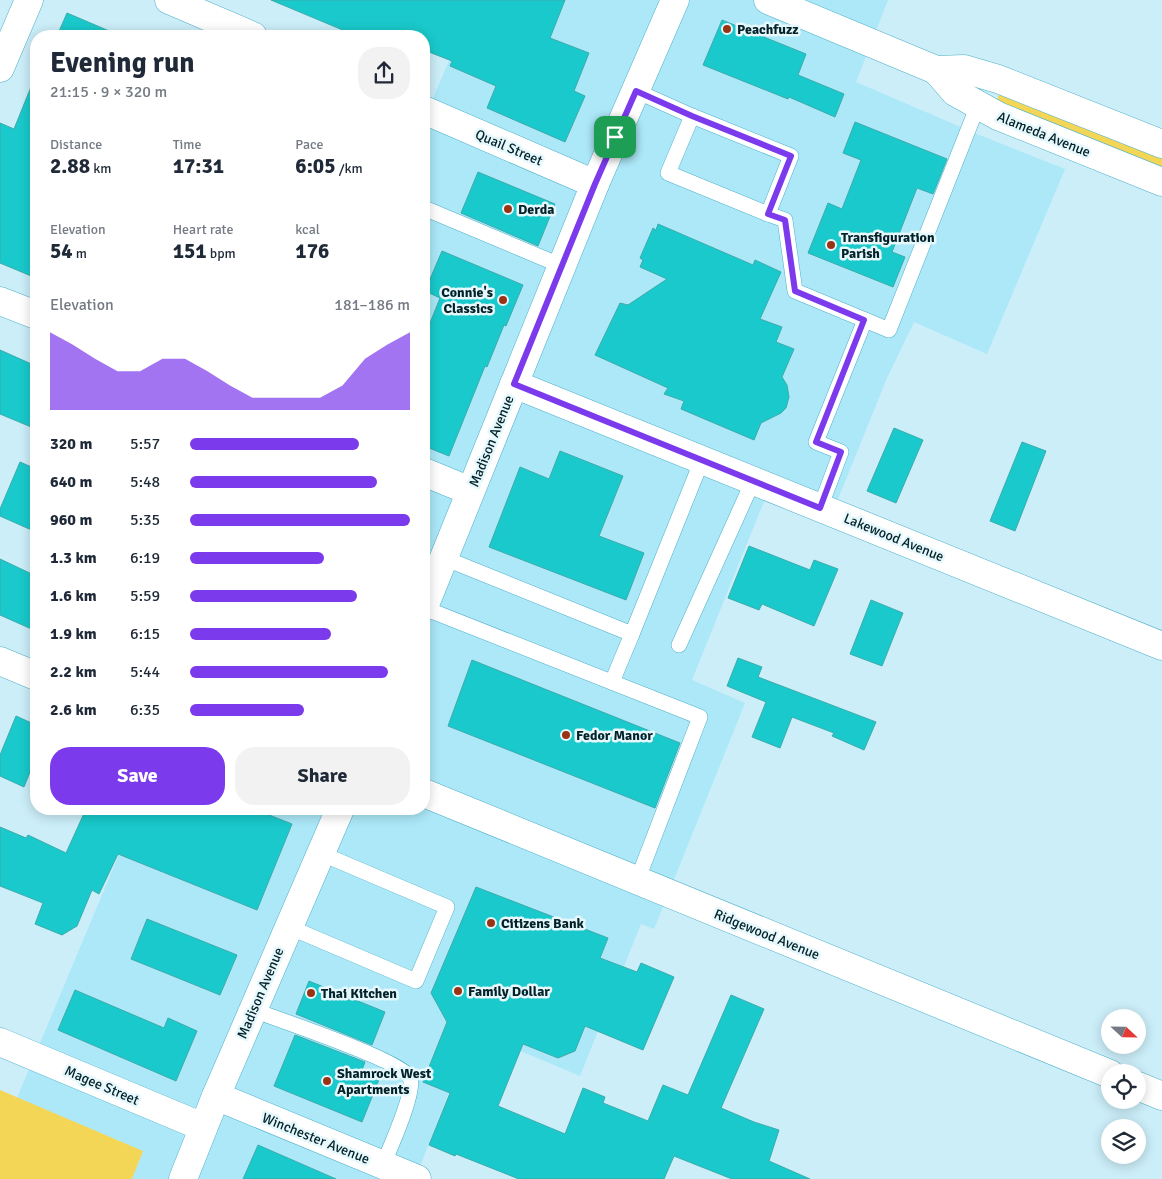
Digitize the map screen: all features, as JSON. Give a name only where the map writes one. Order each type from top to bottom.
[{"type":"street","points":[[0,68],[29,0]]},
{"type":"street","points":[[169,0],[239,30]]},
{"type":"street","name":"Madison Avenue","points":[[430,593],[595,184],[675,0]]},
{"type":"street","name":"Alameda Avenue","points":[[768,0],[936,70],[964,69],[998,79],[1162,144]]},
{"type":"street","name":"Alameda Avenue","points":[[936,70],[955,92],[998,116],[1162,182]]},
{"type":"street","name":"Quail Street","points":[[430,113],[595,184]]},
{"type":"street","points":[[0,301],[30,313]]},
{"type":"street","name":"Lakewood Avenue","points":[[514,384],[1162,646]]},
{"type":"street","points":[[430,474],[470,491]]},
{"type":"street","points":[[0,661],[30,674]]},
{"type":"street","name":"Ridgewood Avenue","points":[[430,796],[1101,1070]]},
{"type":"street","name":"Madison Avenue","points":[[183,1179],[216,1096],[337,815]]},
{"type":"street","name":"Magee Street","points":[[0,1042],[203,1127]]},
{"type":"street","points":[[1146,1089],[1162,1096]]},
{"type":"street","name":"Winchester Avenue","points":[[216,1096],[417,1179]]},
{"type":"lane","points":[[636,91],[791,156],[768,214]]},
{"type":"lane","points":[[692,116],[668,173],[785,220],[795,291],[889,330],[978,105]]},
{"type":"lane","points":[[430,211],[562,266]]},
{"type":"lane","points":[[820,508],[841,452],[816,442],[864,320]]},
{"type":"lane","points":[[612,682],[702,460]]},
{"type":"lane","points":[[679,645],[753,481]]},
{"type":"lane","points":[[444,558],[632,634]]},
{"type":"lane","points":[[430,610],[700,716],[637,881]]},
{"type":"lane","points":[[289,927],[416,980],[447,907],[320,853]]},
{"type":"lane","points":[[253,1010],[384,1060],[406,1072],[411,1079],[410,1093],[383,1165]]},
{"type":"shaded area","points":[[475,0],[888,0],[856,82],[977,134],[1065,169],[987,354],[914,322],[887,378],[830,519],[767,494],[692,680],[745,703],[654,929],[641,924],[580,1076],[473,1031],[415,1179],[132,1179],[143,1151],[17,1098],[135,815],[430,815],[431,103]]},
{"type":"shaded area","points":[[1000,92],[1162,156],[1162,168],[996,102]]},
{"type":"shaded area","points":[[0,1090],[143,1151],[132,1179],[0,1179]]},
{"type":"building","points":[[271,0],[565,0],[550,38],[589,53],[574,91],[585,96],[565,142],[487,108],[496,86],[450,66],[452,61],[430,52],[430,30],[343,30]]},
{"type":"building","points":[[67,13],[107,30],[60,30]]},
{"type":"building","points":[[722,20],[806,54],[798,75],[844,94],[835,117],[789,97],[788,99],[703,65]]},
{"type":"building","points":[[30,89],[30,276],[0,263],[0,123],[14,129]]},
{"type":"building","points":[[855,122],[947,159],[933,194],[917,188],[892,252],[905,257],[893,287],[808,253],[828,203],[842,209],[861,160],[843,153]]},
{"type":"building","name":"Derda","points":[[478,172],[555,204],[538,246],[461,213]]},
{"type":"building","points":[[658,224],[753,265],[755,260],[781,272],[760,319],[782,327],[776,342],[794,349],[782,377],[787,385],[789,397],[786,408],[781,413],[761,423],[754,440],[681,409],[684,401],[664,394],[668,388],[595,355],[620,303],[628,305],[667,279],[640,267],[643,260],[640,258],[653,228],[656,230]]},
{"type":"building","points":[[442,251],[523,285],[487,367],[485,366],[449,456],[430,448],[430,323],[440,298],[430,293],[430,279]]},
{"type":"building","points":[[0,350],[30,363],[30,426],[0,414]]},
{"type":"building","points":[[894,428],[923,440],[896,503],[867,491]]},
{"type":"building","points":[[1022,442],[1046,451],[1015,531],[990,521]]},
{"type":"building","points":[[560,451],[623,476],[599,536],[644,553],[626,600],[489,547],[520,467],[549,479]]},
{"type":"building","points":[[20,462],[30,466],[30,529],[0,516],[0,509]]},
{"type":"building","points":[[749,546],[810,570],[814,560],[838,569],[814,626],[762,604],[759,610],[728,598]]},
{"type":"building","points":[[0,559],[30,573],[30,628],[0,615]]},
{"type":"building","points":[[871,600],[903,613],[882,666],[850,654]]},
{"type":"building","points":[[738,658],[762,667],[758,677],[876,722],[864,750],[832,736],[834,733],[792,717],[780,748],[752,737],[766,702],[727,686]]},
{"type":"building","name":"Fedor Manor","points":[[472,660],[680,743],[655,808],[448,726]]},
{"type":"building","points":[[16,716],[30,722],[30,772],[24,787],[0,776],[0,755]]},
{"type":"building","points":[[83,815],[269,815],[292,824],[257,910],[118,854],[99,894],[92,890],[77,926],[62,935],[35,924],[43,903],[0,886],[0,827],[26,838],[28,835],[66,853]]},
{"type":"building","points":[[476,887],[608,938],[600,958],[637,972],[641,963],[674,977],[643,1050],[585,1026],[575,1051],[558,1058],[523,1044],[498,1106],[565,1134],[583,1088],[605,1097],[603,1103],[648,1121],[663,1085],[688,1095],[731,995],[764,1009],[721,1108],[779,1130],[769,1161],[810,1179],[732,1179],[674,1156],[664,1179],[519,1179],[429,1145],[450,1093],[423,1082],[447,1022],[431,993]]},
{"type":"building","points":[[147,919],[237,955],[220,995],[131,959]]},
{"type":"building","points":[[309,981],[385,1012],[372,1045],[296,1014]]},
{"type":"building","points":[[75,990],[164,1028],[168,1018],[197,1031],[176,1081],[58,1030]]},
{"type":"building","name":"Shamrock West Apartments","points":[[295,1035],[365,1062],[362,1070],[380,1077],[362,1122],[274,1086]]},
{"type":"building","points":[[258,1145],[336,1179],[243,1179]]},
{"type":"place","name":"Peachfuzz","points":[[727,29]]},
{"type":"place","name":"Derda","points":[[508,209]]},
{"type":"place","name":"Transfiguration Parish","points":[[831,245]]},
{"type":"place","name":"Connie's Classics","points":[[503,300]]},
{"type":"place","name":"Fedor Manor","points":[[566,735]]},
{"type":"place","name":"Citizens Bank","points":[[491,923]]},
{"type":"place","name":"Family Dollar","points":[[458,991]]},
{"type":"place","name":"Thai Kitchen","points":[[311,993]]},
{"type":"place","name":"Shamrock West Apartments","points":[[327,1081]]},
{"type":"route","points":[[636,91],[791,156],[768,214],[785,220],[795,291],[864,320],[816,442],[841,452],[820,508],[514,384],[615,137],[636,91]]}]
